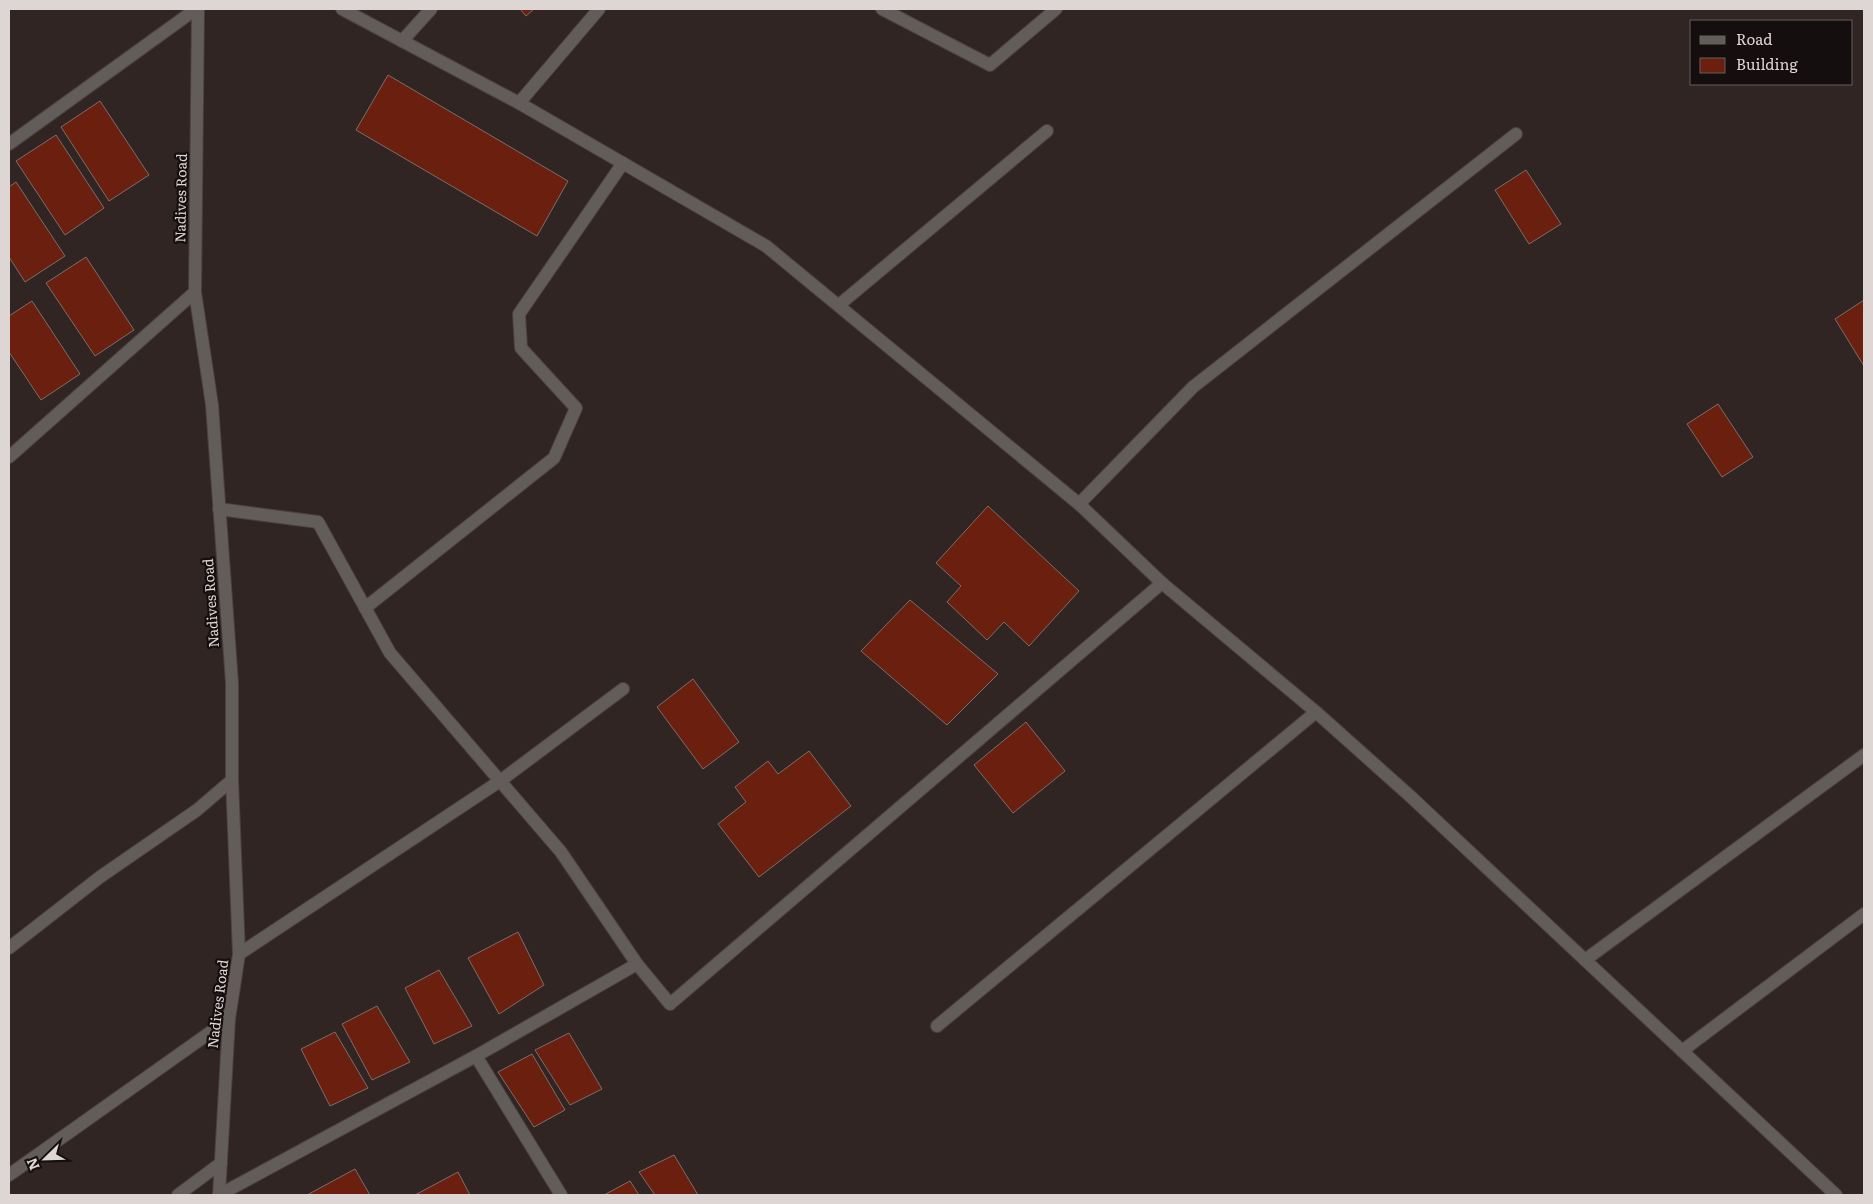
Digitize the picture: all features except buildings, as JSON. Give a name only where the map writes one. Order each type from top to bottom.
[{"type":"street","points":[[9,144],[197,9]]},
{"type":"street","name":"Nadives Road","points":[[197,9],[195,292],[212,405],[232,683],[232,780],[239,954],[229,1020],[219,1195]]},
{"type":"street","points":[[342,9],[519,103],[766,246],[1079,504],[1162,583],[1316,712],[1410,796],[1836,1195]]},
{"type":"street","points":[[402,41],[431,9]]},
{"type":"street","points":[[519,103],[599,9]]},
{"type":"street","points":[[882,9],[990,65],[1056,9]]},
{"type":"street","points":[[839,306],[1047,131]]},
{"type":"street","points":[[1079,504],[1193,387],[1516,134]]},
{"type":"street","points":[[365,608],[554,458],[576,408],[522,348],[519,314],[623,164]]},
{"type":"street","points":[[9,457],[195,292]]},
{"type":"street","points":[[219,509],[318,522],[390,653],[561,852],[637,964],[670,1004],[1162,583]]},
{"type":"street","points":[[239,954],[500,781],[623,689]]},
{"type":"street","points":[[937,1026],[1316,712]]},
{"type":"street","points":[[1585,960],[1864,755]]},
{"type":"street","points":[[9,948],[100,877],[197,810],[232,780]]},
{"type":"street","points":[[1682,1051],[1864,914]]},
{"type":"street","points":[[219,1195],[476,1056],[637,964]]},
{"type":"street","points":[[9,1175],[229,1020]]},
{"type":"street","points":[[476,1056],[561,1195]]},
{"type":"street","points":[[178,1195],[221,1163]]}]
